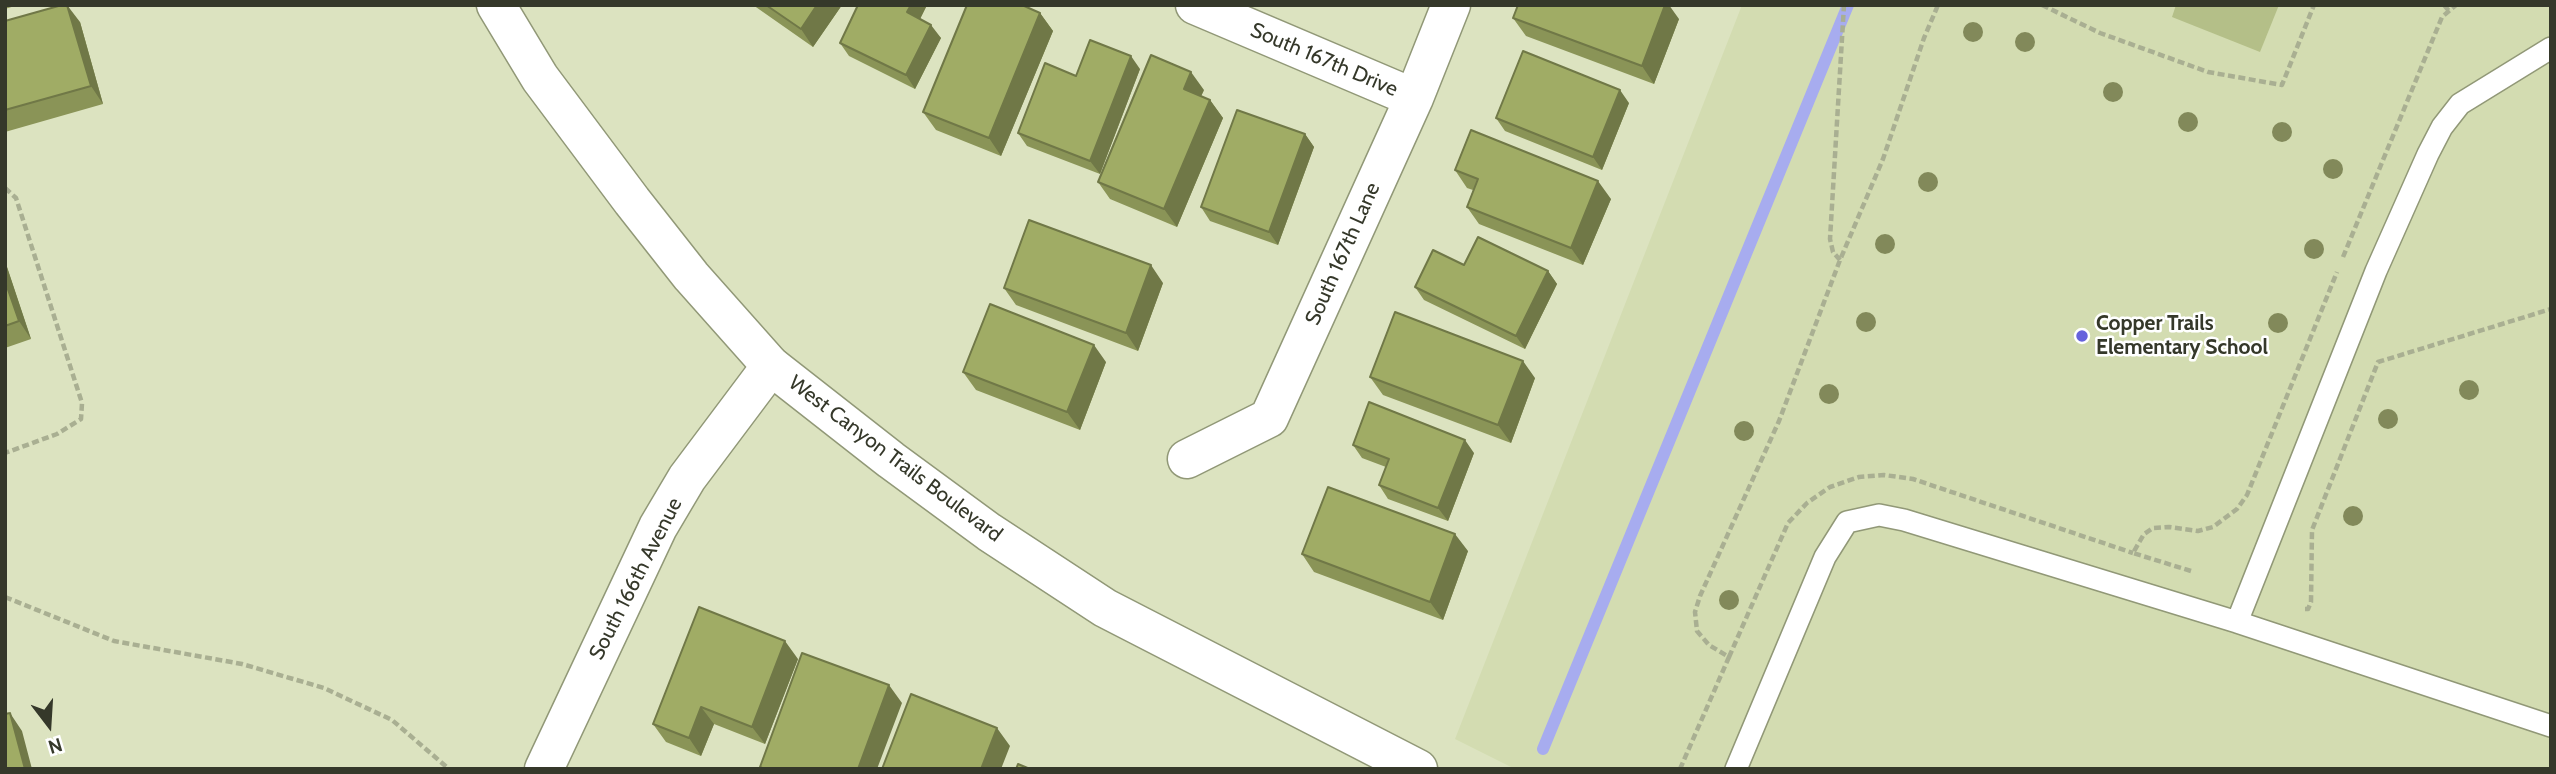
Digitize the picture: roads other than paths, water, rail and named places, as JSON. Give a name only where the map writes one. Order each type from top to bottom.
[{"type":"street","name":"West Canyon Trails Boulevard","points":[[496,5],[540,78],[632,201],[691,276],[771,366],[989,532],[1105,608],[1418,769]]},
{"type":"street","name":"South 167th Drive","points":[[1195,5],[1414,99]]},
{"type":"street","name":"South 167th Lane","points":[[1187,459],[1269,418],[1414,99],[1451,5]]},
{"type":"street","name":"South 166th Avenue","points":[[544,769],[658,527],[687,478],[771,366]]},
{"type":"lane","points":[[2237,622],[2376,271],[2442,127],[2460,104],[2551,48]]},
{"type":"lane","points":[[1736,769],[1825,557],[1847,522],[1879,514],[2237,622],[2551,726]]},
{"type":"waterway","points":[[1543,749],[1848,5]]},
{"type":"place","name":"Copper Trails Elementary School","points":[[2082,336]]}]
